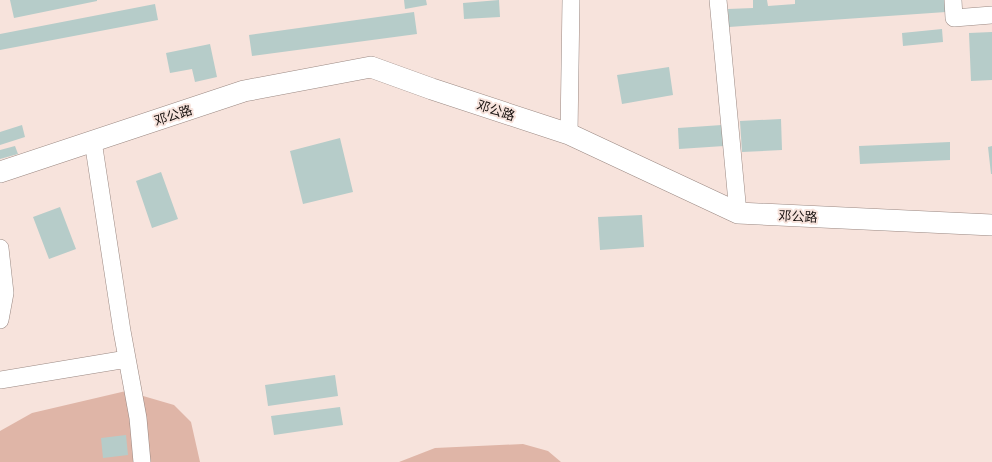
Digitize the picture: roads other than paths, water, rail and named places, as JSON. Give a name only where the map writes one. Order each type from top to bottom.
[{"type":"street","points":[[569,134],[571,0]]},
{"type":"street","points":[[718,0],[738,213]]},
{"type":"street","points":[[953,0],[954,18],[992,15]]},
{"type":"street","name":"邓公路","points":[[0,172],[244,91],[371,67],[432,89],[569,134],[738,213],[992,225]]},
{"type":"street","points":[[93,141],[120,323],[138,418],[142,462]]},
{"type":"street","points":[[0,248],[5,293],[0,320]]},
{"type":"street","points":[[0,380],[127,359]]}]
